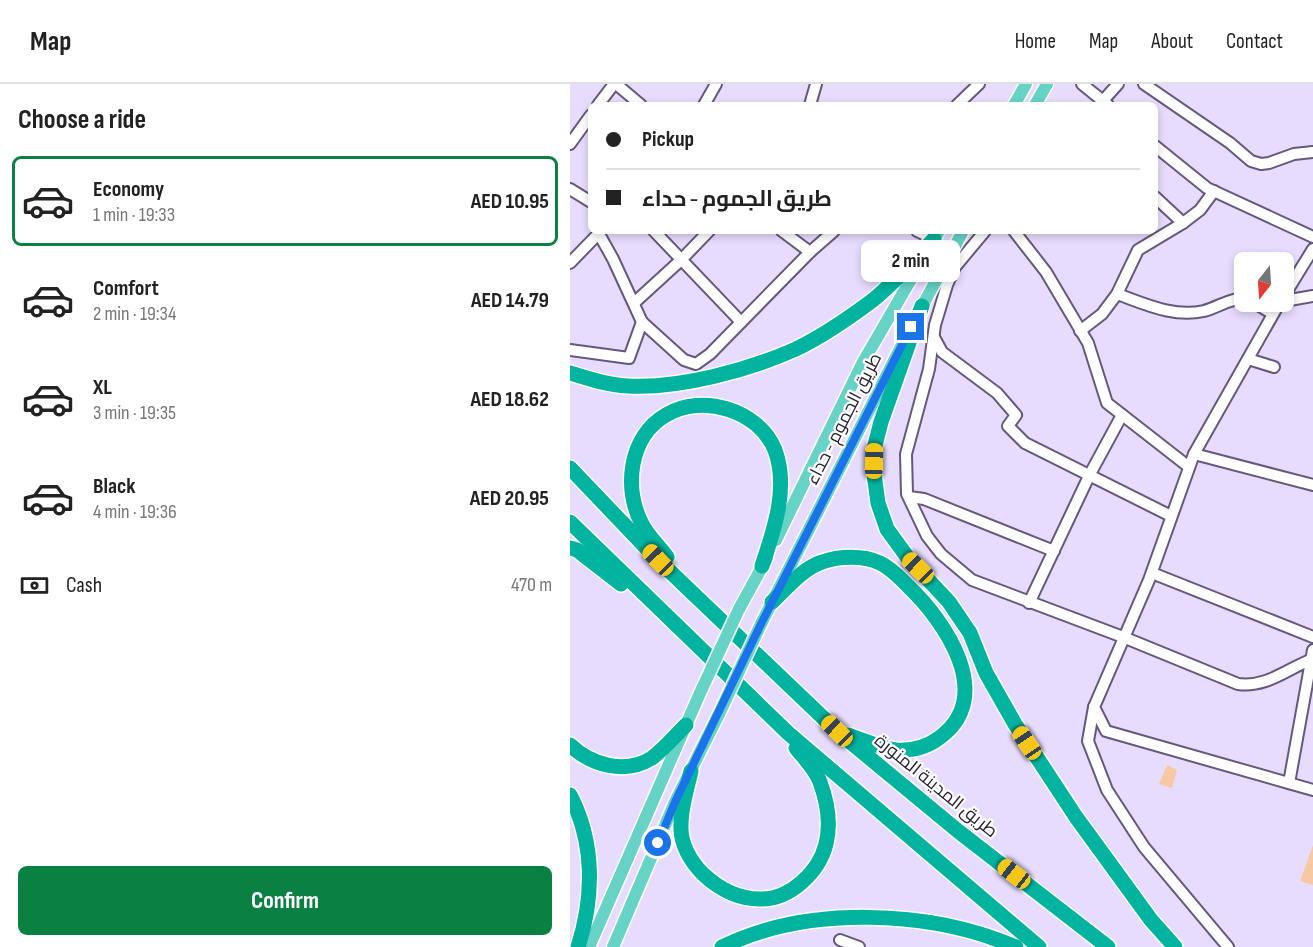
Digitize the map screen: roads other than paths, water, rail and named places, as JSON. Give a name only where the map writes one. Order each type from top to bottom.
[{"type":"highway","points":[[570,373],[593,381],[626,386],[658,386],[697,380],[747,367],[795,349],[825,333],[872,301],[937,235]]},
{"type":"highway","points":[[922,306],[881,422],[874,449],[873,474],[878,503],[887,529],[908,558],[949,602],[970,633],[986,673],[1015,724],[1076,816],[1151,920],[1175,947]]},
{"type":"highway","points":[[706,606],[642,526],[633,505],[630,478],[635,455],[648,430],[666,415],[687,407],[707,405],[726,408],[754,423],[767,436],[775,451],[780,494],[777,520],[762,566]]},
{"type":"highway","name":"طريق المدينة المنورة","points":[[570,468],[658,560],[837,731],[958,831],[1108,947]]},
{"type":"highway","points":[[570,522],[788,733],[1039,947]]},
{"type":"highway","points":[[570,548],[577,550],[703,650]]},
{"type":"highway","points":[[772,602],[819,562],[847,557],[863,559],[880,563],[896,575],[927,603],[948,633],[963,667],[965,693],[961,711],[949,731],[932,743],[912,750],[895,750],[837,731]]},
{"type":"highway","points":[[691,771],[680,826],[684,846],[694,864],[723,890],[749,898],[761,900],[781,895],[799,885],[813,872],[825,845],[828,827],[827,806],[819,779],[768,713]]},
{"type":"highway","points":[[570,745],[577,752],[597,763],[617,767],[634,766],[652,758],[686,725]]},
{"type":"highway","points":[[570,795],[578,810],[589,856],[590,895],[578,947]]},
{"type":"highway","points":[[722,947],[780,927],[825,920],[871,918],[925,921],[985,934],[1016,947]]},
{"type":"main road","points":[[1016,102],[1026,84]]},
{"type":"main road","points":[[1037,102],[1047,84]]},
{"type":"main road","name":"طريق الجموم - حداء","points":[[613,947],[675,802],[761,624],[922,306],[961,234]]},
{"type":"main road","points":[[946,260],[970,234]]},
{"type":"main road","name":"طريق الجموم - حداء","points":[[589,947],[739,609],[863,362],[937,235]]},
{"type":"street","points":[[600,102],[615,84],[637,102]]},
{"type":"street","points":[[706,102],[717,84]]},
{"type":"street","points":[[811,102],[816,84]]},
{"type":"street","points":[[960,102],[979,84]]},
{"type":"street","points":[[1082,84],[1101,102]]},
{"type":"street","points":[[1104,102],[1118,84]]},
{"type":"street","points":[[1144,84],[1230,142],[1251,161],[1261,164],[1294,154],[1313,152]]},
{"type":"street","points":[[570,144],[588,119]]},
{"type":"street","points":[[1158,148],[1207,188],[1313,237]]},
{"type":"street","points":[[570,189],[588,200]]},
{"type":"street","points":[[1080,331],[1102,314],[1117,294],[1138,250],[1200,210],[1214,191]]},
{"type":"street","points":[[1158,200],[1183,223]]},
{"type":"street","points":[[570,262],[599,234]]},
{"type":"street","points":[[600,234],[642,322],[684,360],[696,364],[711,354],[810,252],[831,234]]},
{"type":"street","points":[[657,234],[741,322]]},
{"type":"street","points":[[634,303],[706,234]]},
{"type":"street","points":[[786,234],[810,252]]},
{"type":"street","points":[[982,234],[955,267],[947,285],[935,325],[929,369],[906,454],[905,473],[909,497],[927,536],[941,554],[972,580],[1123,637],[1238,684],[1248,686],[1283,674],[1312,656]]},
{"type":"street","points":[[1016,234],[1046,272],[1088,343],[1107,403],[1189,467]]},
{"type":"street","points":[[1312,297],[1294,281],[1313,249]]},
{"type":"street","points":[[1117,294],[1159,309],[1189,314],[1234,301]]},
{"type":"street","points":[[1294,299],[1312,297]]},
{"type":"street","points":[[1228,947],[1144,847],[1107,790],[1088,741],[1094,707],[1152,573],[1194,454],[1273,314],[1270,312]]},
{"type":"street","points":[[570,350],[629,357],[642,322]]},
{"type":"street","points":[[934,337],[942,352],[997,393],[1016,415],[1008,426],[1025,443],[1171,516]]},
{"type":"street","points":[[1248,359],[1274,367]]},
{"type":"street","points":[[1029,603],[1090,474],[1122,415]]},
{"type":"street","points":[[1194,454],[1313,485]]},
{"type":"street","points":[[909,497],[924,499],[1054,551]]},
{"type":"street","points":[[1152,573],[1313,638]]},
{"type":"street","points":[[1289,783],[1312,656]]},
{"type":"street","points":[[1094,707],[1106,731],[1313,790]]},
{"type":"street","points":[[840,940],[859,947]]}]
